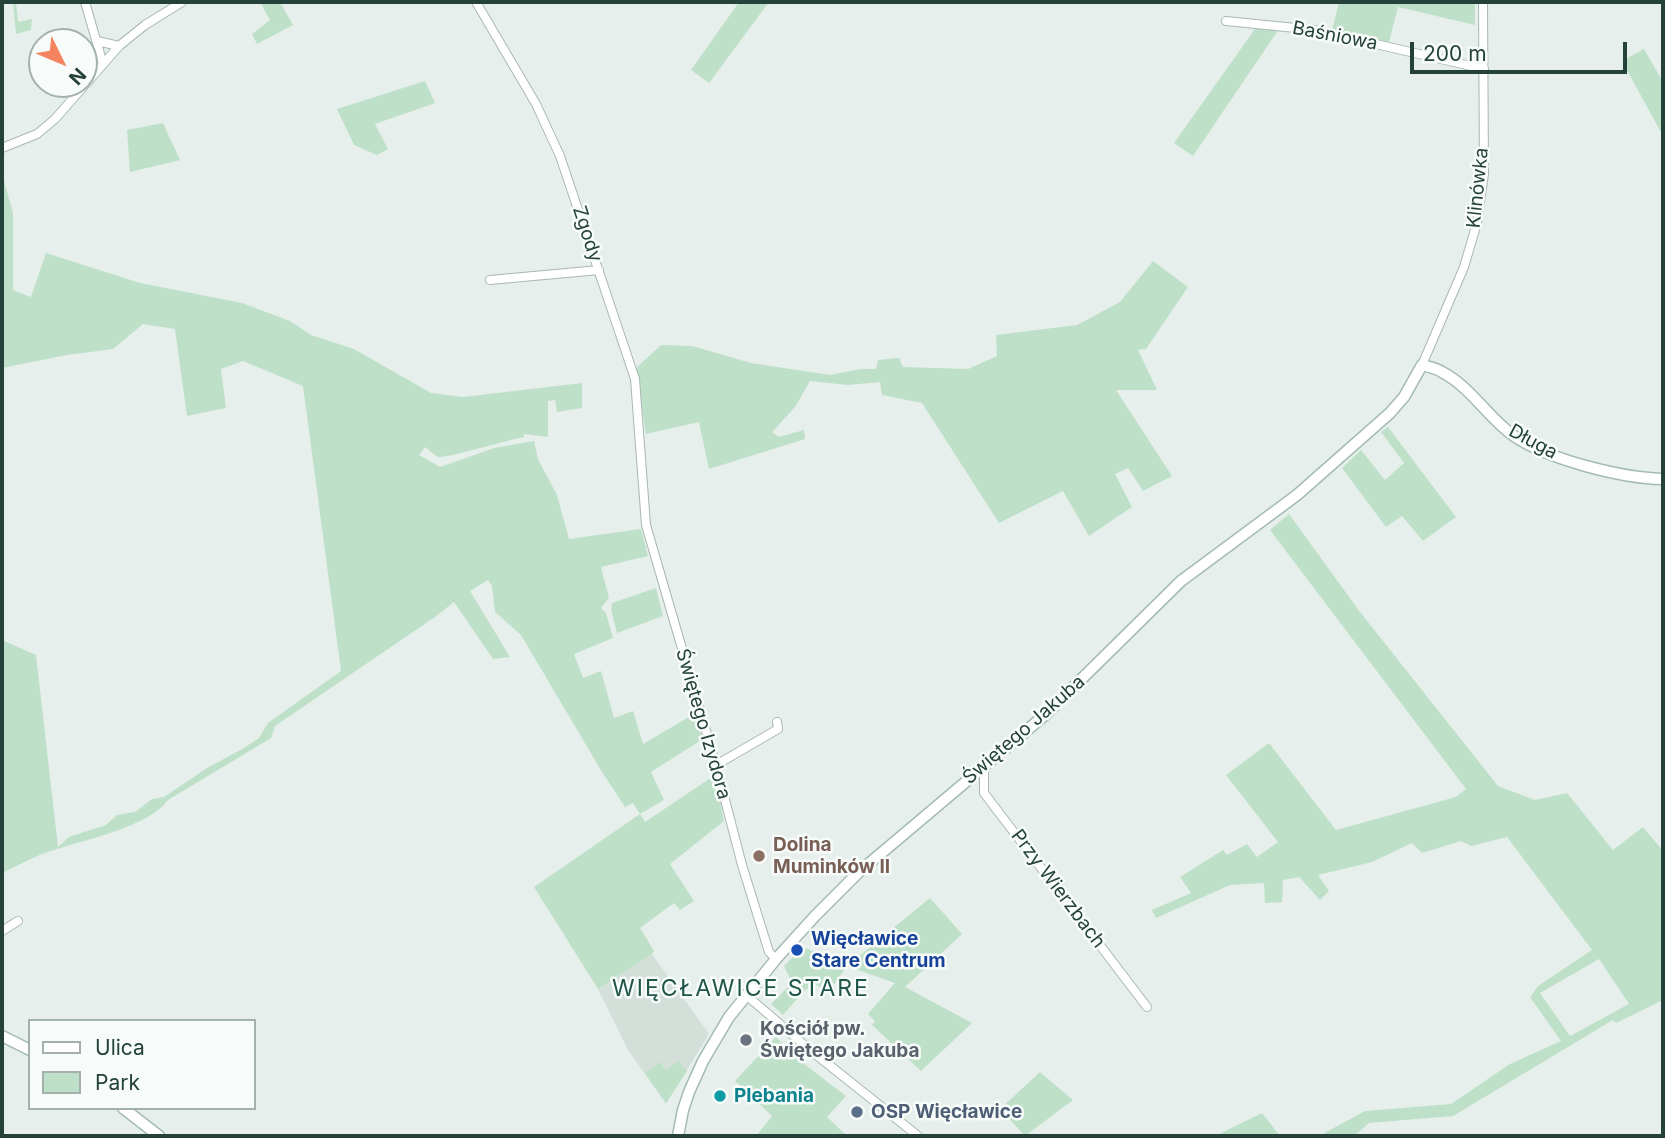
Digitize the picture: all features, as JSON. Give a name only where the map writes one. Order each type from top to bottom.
[{"type":"street","points":[[85,2],[93,28]]},
{"type":"street","points":[[2,148],[37,134],[55,119],[119,46],[145,25],[182,2]]},
{"type":"street","name":"Zgody","points":[[476,2],[536,104],[560,156],[635,379],[642,484]]},
{"type":"street","name":"Klinówka","points":[[1422,365],[1464,267],[1477,223],[1484,174],[1483,2]]},
{"type":"street","name":"Baśniowa","points":[[1226,21],[1315,30],[1484,69]]},
{"type":"street","points":[[98,41],[119,46]]},
{"type":"street","points":[[98,45],[103,64]]},
{"type":"street","points":[[490,281],[599,270]]},
{"type":"street","name":"Długa","points":[[1422,365],[1442,371],[1461,385],[1514,436],[1543,451],[1605,470],[1663,479]]},
{"type":"street","name":"Świętego Jakuba","points":[[678,1136],[682,1110],[703,1061],[736,1006],[776,959],[859,872],[1079,683],[1181,581],[1297,495],[1390,413],[1404,397],[1422,365]]},
{"type":"street","name":"Świętego Izydora","points":[[642,484],[646,525],[716,765],[741,865],[769,952],[776,959]]},
{"type":"street","points":[[716,765],[778,729],[777,722]]},
{"type":"street","name":"Przy Wierzbach","points":[[984,766],[984,793],[1147,1007]]},
{"type":"street","points":[[2,931],[18,921]]},
{"type":"street","points":[[746,995],[918,1136]]},
{"type":"street","points":[[2,1036],[28,1049]]},
{"type":"street","points":[[126,1110],[159,1136]]},
{"type":"shaded area","points":[[652,954],[709,1034],[666,1104],[628,1050],[598,989]]},
{"type":"green space","points":[[13,2],[16,2],[18,22],[32,19],[31,28],[16,34]]},
{"type":"green space","points":[[260,2],[280,2],[293,25],[257,44],[252,34],[270,20]]},
{"type":"green space","points":[[739,2],[769,2],[709,83],[691,70]]},
{"type":"green space","points":[[1339,2],[1475,2],[1475,25],[1398,7],[1389,42],[1332,30]]},
{"type":"green space","points":[[1260,22],[1283,23],[1193,156],[1174,143]]},
{"type":"green space","points":[[1644,49],[1663,82],[1663,136],[1622,61]]},
{"type":"green space","points":[[425,81],[435,103],[375,124],[388,149],[377,155],[354,145],[337,109]]},
{"type":"green space","points":[[163,123],[180,160],[130,172],[127,130]]},
{"type":"green space","points":[[4,181],[13,213],[13,290],[31,297],[46,253],[140,283],[242,303],[290,321],[311,335],[354,349],[431,393],[463,397],[582,383],[582,408],[557,412],[555,400],[548,401],[548,437],[524,434],[524,437],[443,457],[438,457],[425,447],[419,455],[440,467],[494,448],[534,441],[538,459],[557,495],[569,539],[641,529],[648,556],[601,567],[609,598],[601,608],[606,613],[613,638],[574,654],[583,678],[601,671],[614,718],[633,711],[643,744],[694,714],[703,739],[651,772],[664,800],[640,814],[633,803],[625,807],[521,635],[495,612],[492,586],[488,580],[470,591],[510,657],[493,659],[454,602],[275,726],[271,738],[168,800],[146,818],[114,832],[45,853],[2,873],[2,640],[36,655],[58,847],[69,837],[106,825],[117,815],[135,812],[152,799],[164,797],[207,768],[244,748],[259,738],[268,723],[341,671],[303,386],[243,361],[221,369],[226,408],[187,416],[175,329],[143,324],[113,349],[2,368]]},
{"type":"green space","points":[[1153,261],[1188,287],[1146,349],[1138,350],[1157,390],[1116,390],[1172,476],[1143,491],[1128,468],[1115,474],[1132,507],[1089,536],[1063,491],[999,523],[922,403],[882,395],[880,382],[848,385],[810,381],[795,407],[772,432],[779,437],[804,430],[805,439],[709,469],[699,422],[646,434],[636,368],[661,345],[692,346],[751,363],[830,375],[876,369],[878,360],[899,358],[903,367],[968,369],[997,356],[996,335],[1077,325],[1120,302]]},
{"type":"green space","points":[[1388,427],[1456,517],[1423,541],[1402,516],[1386,527],[1342,468],[1361,450],[1385,480],[1404,463],[1381,432]]},
{"type":"green space","points":[[1289,514],[1360,612],[1498,786],[1535,800],[1567,793],[1613,850],[1643,827],[1663,851],[1663,1000],[1616,1023],[1613,1020],[1453,1116],[1369,1123],[1354,1136],[1319,1136],[1365,1111],[1451,1104],[1510,1064],[1561,1041],[1530,997],[1538,986],[1592,950],[1507,837],[1471,846],[1461,841],[1422,853],[1412,843],[1372,862],[1318,875],[1329,891],[1320,900],[1299,877],[1283,880],[1282,902],[1265,903],[1264,883],[1230,885],[1156,918],[1152,910],[1191,893],[1180,877],[1223,850],[1227,855],[1247,844],[1257,857],[1278,842],[1226,775],[1269,743],[1336,830],[1456,797],[1466,789],[1270,530]],"holes":[[[1599,959],[1629,1004],[1570,1036],[1540,993]]]},
{"type":"green space","points":[[656,588],[663,616],[617,633],[611,610],[612,603]]},
{"type":"green space","points":[[715,775],[724,821],[670,864],[694,901],[680,910],[674,903],[640,928],[654,951],[652,954],[598,989],[534,887],[640,814],[645,822]]},
{"type":"green space","points":[[930,898],[962,934],[905,987],[972,1023],[921,1071],[872,1025],[875,1021],[868,1014],[895,983],[847,966]]},
{"type":"green space","points":[[803,947],[847,966],[829,992],[815,984],[804,991],[783,1015],[771,1004],[792,983],[784,966]]},
{"type":"green space","points":[[776,1037],[799,1060],[846,1096],[827,1117],[847,1136],[757,1135],[772,1116],[735,1081]]},
{"type":"green space","points":[[678,1061],[687,1071],[666,1103],[645,1073],[660,1062],[666,1070]]},
{"type":"green space","points":[[1040,1072],[1073,1100],[1025,1136],[1000,1109]]},
{"type":"green space","points":[[1262,1113],[1280,1136],[1217,1135]]},
{"type":"place","name":"Dolina Muminków II","points":[[759,856]]},
{"type":"place","name":"Więcławice Stare Centrum","points":[[797,950]]},
{"type":"place","name":"Kościół pw. Świętego Jakuba","points":[[746,1040]]},
{"type":"place","name":"Plebania","points":[[720,1096]]},
{"type":"place","name":"OSP Więcławice","points":[[857,1112]]},
{"type":"district","name":"WIĘCŁAWICE STARE","points":[[741,989]]}]
